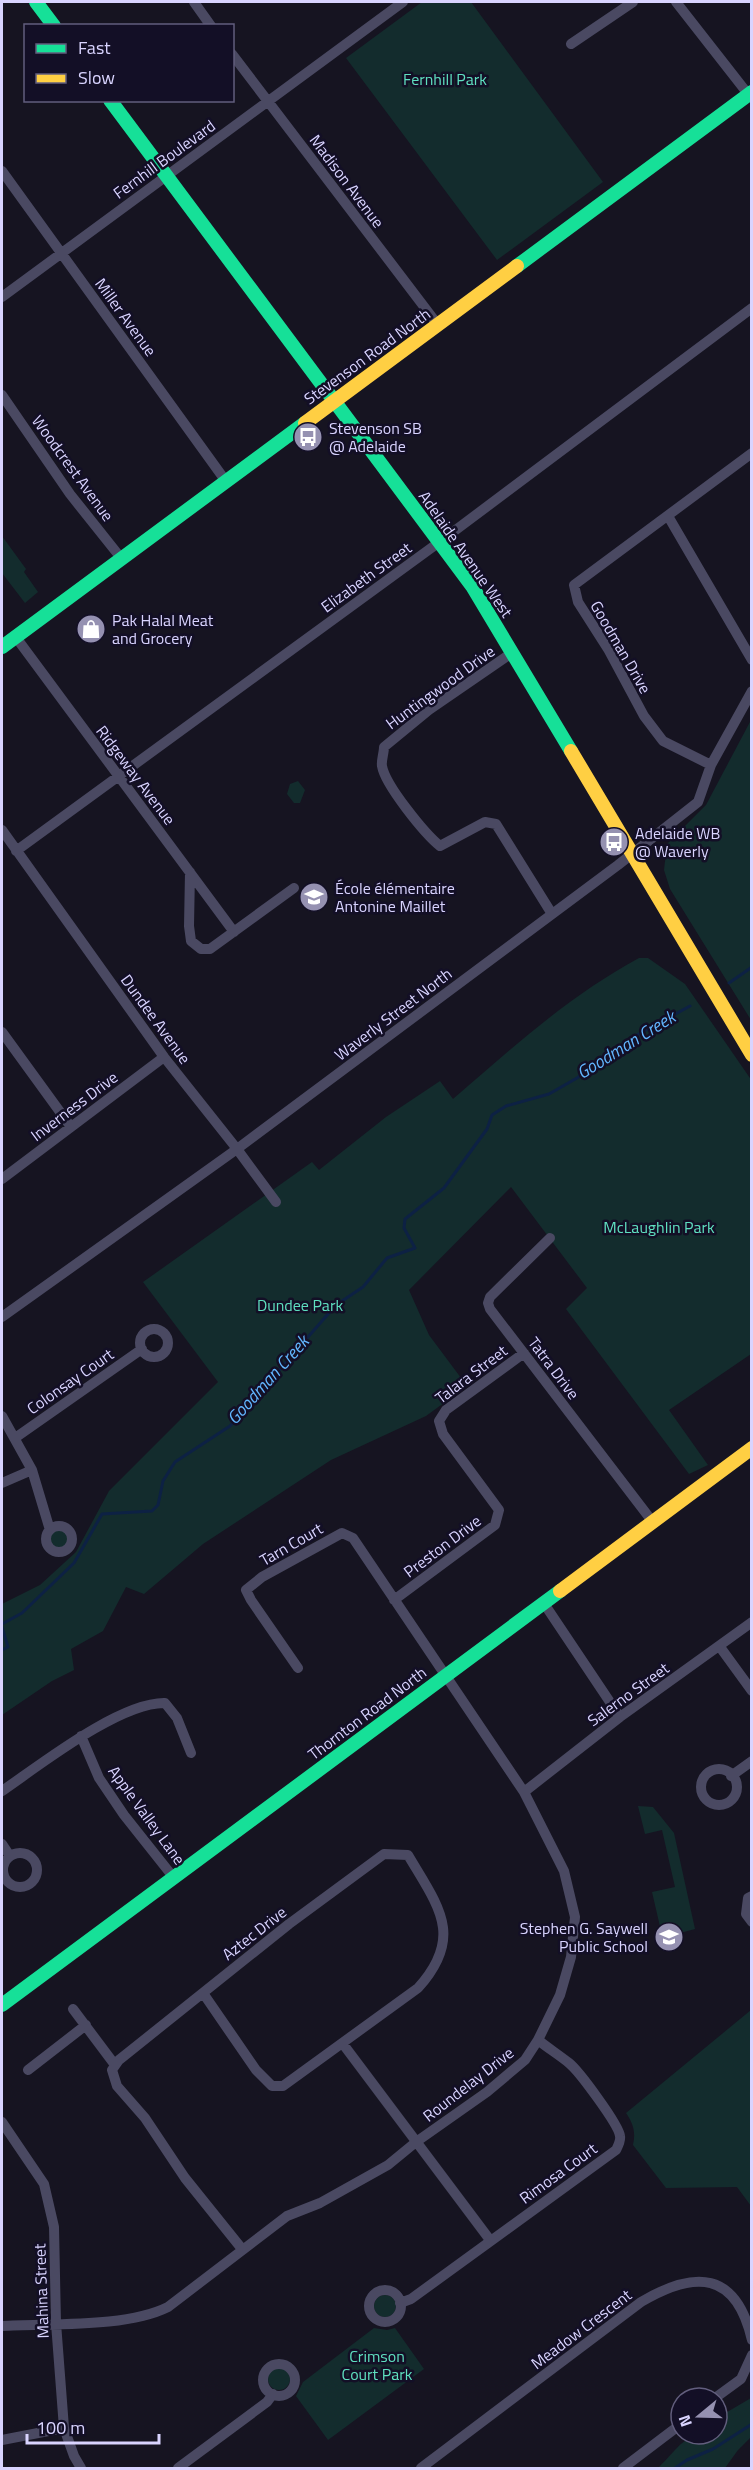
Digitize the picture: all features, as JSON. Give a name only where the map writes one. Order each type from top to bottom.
[{"type":"main road","points":[[36,2],[52,24]]},
{"type":"main road","name":"Stevenson Road North","points":[[2,646],[750,93]]},
{"type":"main road","name":"Adelaide Avenue West","points":[[111,102],[472,586],[752,1055]]},
{"type":"main road","name":"Thornton Road North","points":[[2,2005],[752,1449]]},
{"type":"street","points":[[194,2],[210,24]]},
{"type":"street","name":"Fernhill Boulevard","points":[[2,297],[402,2]]},
{"type":"street","points":[[572,44],[633,2]]},
{"type":"street","points":[[676,2],[750,93]]},
{"type":"street","name":"Madison Avenue","points":[[234,57],[438,325]]},
{"type":"street","name":"Miller Avenue","points":[[2,171],[225,480]]},
{"type":"street","name":"Elizabeth Street","points":[[16,851],[439,542],[752,308]]},
{"type":"street","name":"Woodcrest Avenue","points":[[2,395],[70,494],[121,558]]},
{"type":"street","name":"Goodman Drive","points":[[711,765],[663,741],[644,717],[608,649],[578,602],[574,585],[752,453]]},
{"type":"street","points":[[668,516],[752,660]]},
{"type":"street","name":"Ridgeway Avenue","points":[[15,636],[234,932]]},
{"type":"street","name":"Huntingwood Drive","points":[[513,652],[429,710],[384,747],[382,766],[396,792],[429,837],[440,846],[485,822],[496,824],[552,914]]},
{"type":"street","name":"Waverly Street North","points":[[2,1317],[237,1149],[632,854],[698,802],[711,765],[752,691]]},
{"type":"street","points":[[2,830],[16,851]]},
{"type":"street","name":"Dundee Avenue","points":[[16,851],[164,1057],[276,1202]]},
{"type":"street","points":[[190,872],[189,926],[191,940],[201,949],[210,949],[294,888]]},
{"type":"street","points":[[2,1032],[71,1127]]},
{"type":"street","name":"Inverness Drive","points":[[2,1179],[164,1057]]},
{"type":"street","name":"Tatra Drive","points":[[550,1238],[489,1300],[490,1309],[652,1521]]},
{"type":"street","name":"Colonsay Court","points":[[15,1438],[142,1349]]},
{"type":"street","name":"Talara Street","points":[[439,1421],[446,1410],[524,1353]]},
{"type":"street","points":[[2,1416],[32,1470],[50,1530]]},
{"type":"street","name":"Preston Drive","points":[[394,1600],[495,1525],[499,1510],[442,1434],[439,1421]]},
{"type":"street","points":[[2,1483],[32,1470]]},
{"type":"street","name":"Tarn Court","points":[[297,1668],[246,1590],[262,1577],[342,1533],[353,1538],[446,1674]]},
{"type":"street","points":[[543,1602],[620,1717]]},
{"type":"street","name":"Salerno Street","points":[[524,1792],[620,1717],[752,1623]]},
{"type":"street","points":[[720,1647],[752,1691]]},
{"type":"street","name":"Roundelay Drive","points":[[2,2326],[95,2323],[153,2314],[168,2307],[287,2217],[320,2203],[388,2165],[416,2142],[487,2092],[525,2060],[538,2040],[560,1995],[571,1957],[575,1917],[564,1871],[524,1792],[446,1674]]},
{"type":"street","points":[[2,1791],[81,1736],[150,1703],[165,1703],[177,1718],[191,1753]]},
{"type":"street","name":"Apple Valley Lane","points":[[81,1736],[99,1778],[124,1815],[174,1878]]},
{"type":"street","points":[[731,1776],[752,1761]]},
{"type":"street","points":[[2,1844],[10,1856]]},
{"type":"street","name":"Aztec Drive","points":[[115,2065],[118,2060],[289,1924],[384,1854],[408,1855],[435,1901],[444,1929],[444,1943],[434,1971],[418,1988],[342,2044]]},
{"type":"street","points":[[752,1896],[748,1898],[746,1914],[752,1923]]},
{"type":"street","points":[[202,1993],[256,2070],[272,2086],[283,2086],[342,2044],[490,2241]]},
{"type":"street","points":[[73,2009],[115,2065],[112,2070],[117,2086],[145,2118],[185,2178],[242,2249]]},
{"type":"street","points":[[28,2070],[86,2025]]},
{"type":"street","name":"Rimosa Court","points":[[400,2303],[411,2299],[616,2150],[619,2145],[620,2136],[617,2126],[580,2074],[538,2040]]},
{"type":"street","name":"Mahina Street","points":[[2,2122],[44,2184],[54,2227],[56,2323],[64,2428],[81,2469]]},
{"type":"street","name":"Meadow Crescent","points":[[421,2469],[641,2302],[660,2291],[686,2283],[710,2282],[730,2292],[747,2319],[752,2340]]},
{"type":"street","points":[[729,2388],[741,2379],[752,2355]]},
{"type":"street","points":[[178,2469],[267,2402],[273,2394]]},
{"type":"street","points":[[2,2440],[64,2428]]},
{"type":"street","points":[[623,2469],[669,2433]]},
{"type":"green space","name":"Fernhill Park","points":[[422,2],[471,2],[603,182],[497,260],[346,58]]},
{"type":"green space","points":[[2,536],[26,569],[24,572],[38,592],[25,603],[2,573]]},
{"type":"green space","points":[[751,720],[751,1020],[670,889],[664,870],[667,844],[706,805]]},
{"type":"green space","points":[[298,781],[305,790],[300,803],[294,803],[287,794],[290,784]]},
{"type":"green space","points":[[639,958],[648,958],[685,984],[752,1081],[751,1354],[669,1410],[708,1465],[689,1474],[566,1309],[587,1288],[511,1187],[409,1290],[429,1335],[467,1386],[426,1416],[331,1460],[203,1544],[144,1594],[126,1587],[103,1631],[71,1649],[74,1670],[52,1681],[2,1715],[2,1604],[40,1585],[76,1552],[109,1491],[218,1382],[143,1282],[312,1162],[319,1170],[386,1117],[440,1081],[453,1099],[565,1006]]},
{"type":"green space","points":[[59,1530],[65,1533],[68,1539],[65,1545],[59,1548],[53,1545],[50,1539],[53,1533]]},
{"type":"green space","points":[[638,1806],[653,1807],[674,1833],[695,1929],[680,1933],[665,1948],[652,1892],[675,1887],[662,1830],[645,1834]]},
{"type":"green space","points":[[751,2010],[751,2206],[737,2187],[666,2188],[633,2145],[633,2128],[626,2113]]},
{"type":"green space","points":[[385,2295],[393,2298],[396,2306],[393,2314],[385,2317],[377,2314],[374,2306],[377,2298]]},
{"type":"green space","name":"Crimson Court Park","points":[[374,2328],[387,2330],[395,2328],[424,2369],[328,2440],[296,2396],[303,2382]]},
{"type":"green space","points":[[279,2368],[287,2371],[290,2379],[287,2387],[279,2390],[271,2387],[268,2379],[271,2371]]},
{"type":"green space","points":[[751,2398],[751,2437],[725,2468],[658,2468],[679,2446],[729,2446],[729,2411]]},
{"type":"waterway","name":"Goodman Creek","points":[[729,983],[752,967]]},
{"type":"waterway","name":"Goodman Creek","points":[[2,1624],[22,1613],[74,1563],[102,1514],[152,1511],[158,1505],[163,1481],[175,1462],[230,1426],[336,1305],[363,1287],[387,1258],[415,1248],[404,1228],[405,1219],[444,1188],[487,1129],[492,1115],[506,1106],[549,1094],[577,1078],[637,1035],[690,1006]]},
{"type":"waterway","name":"Goodman Creek","points":[[2,1627],[8,1647],[2,1650]]},
{"type":"waterway","points":[[675,2468],[713,2449],[752,2424]]},
{"type":"traffic: fast","points":[[36,2],[52,24]]},
{"type":"traffic: fast","points":[[517,266],[752,92]]},
{"type":"traffic: fast","points":[[111,102],[472,586],[571,751]]},
{"type":"traffic: fast","points":[[2,647],[305,423]]},
{"type":"traffic: fast","points":[[2,2005],[560,1591]]},
{"type":"traffic: slow","points":[[305,423],[517,266]]},
{"type":"traffic: slow","points":[[571,751],[752,1055]]},
{"type":"traffic: slow","points":[[560,1591],[752,1448]]},
{"type":"place","name":"Stevenson SB @ Adelaide","points":[[308,437]]},
{"type":"place","name":"Pak Halal Meat and Grocery","points":[[91,629]]},
{"type":"place","name":"Adelaide WB @ Waverly","points":[[614,842]]},
{"type":"place","name":"École élémentaire Antonine Maillet","points":[[314,897]]},
{"type":"place","name":"Stephen G. Saywell Public School","points":[[669,1937]]},
{"type":"park label","name":"McLaughlin Park","points":[[659,1227]]},
{"type":"park label","name":"Dundee Park","points":[[300,1305]]}]
